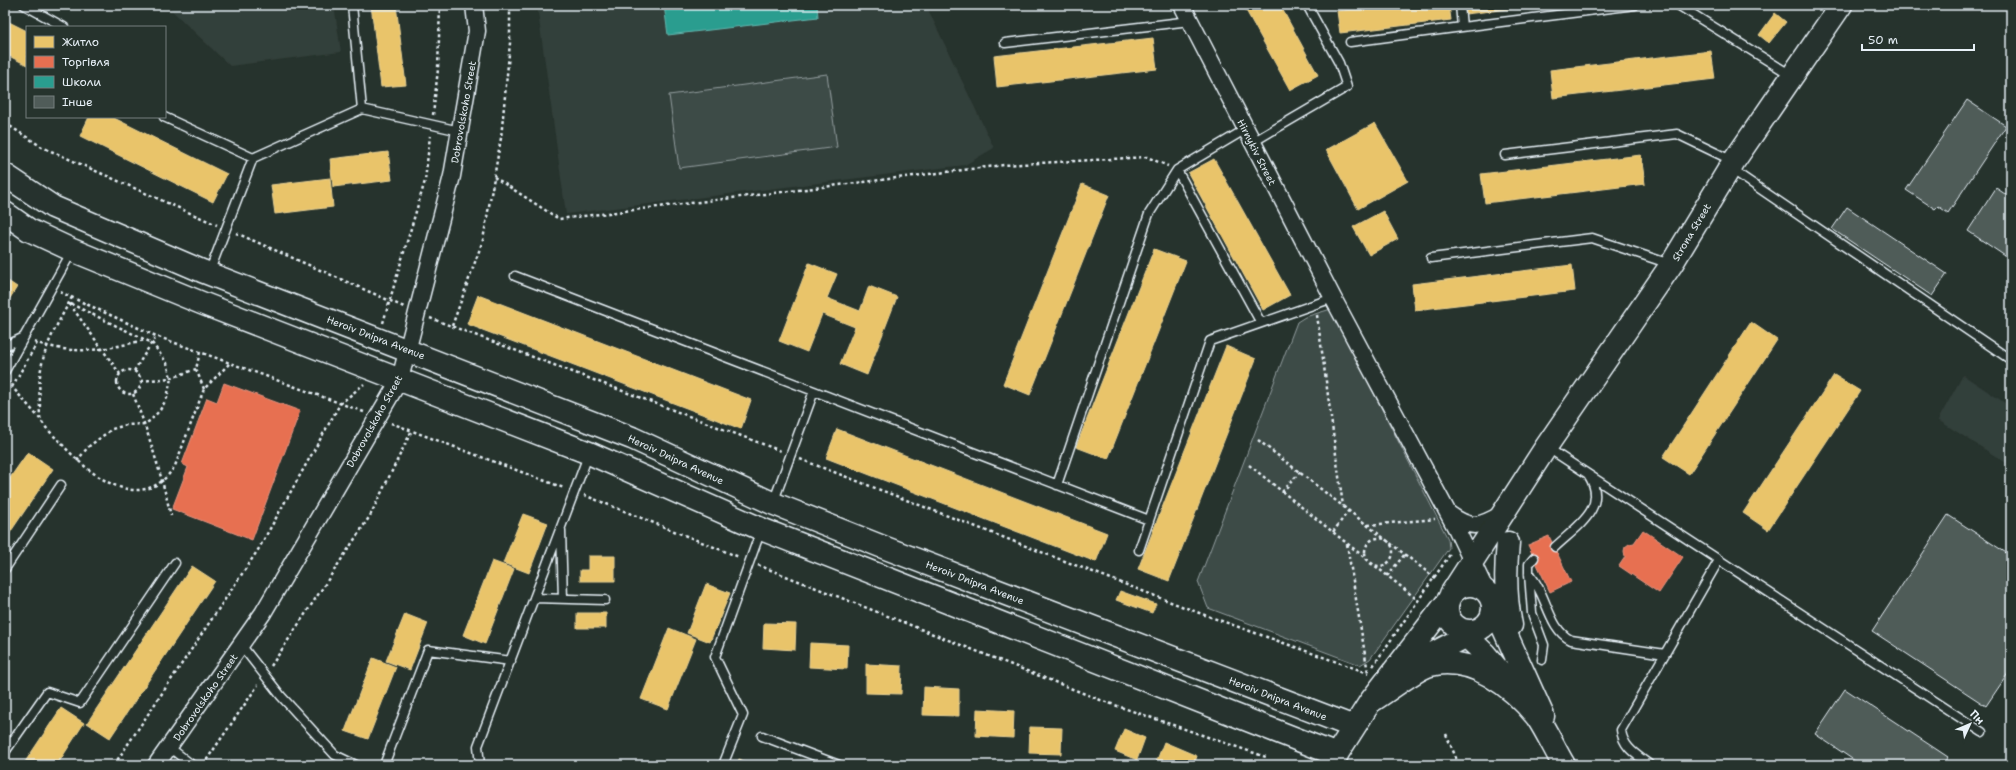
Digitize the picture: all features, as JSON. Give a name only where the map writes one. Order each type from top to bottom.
[{"type":"street","name":"Dobrovolskoho Street","points":[[156,765],[263,614],[400,379],[409,350],[452,176],[476,31],[474,5]]},
{"type":"street","name":"Hirnykiv Street","points":[[1182,5],[1445,515],[1458,530]]},
{"type":"street","name":"Strona Street","points":[[1543,453],[1671,265],[1732,164],[1842,5]]},
{"type":"street","name":"Heroiv Dnipra Avenue","points":[[5,175],[53,207],[208,273],[632,438],[772,504],[1354,727]]},
{"type":"street","points":[[5,214],[29,230],[72,250],[211,306],[589,453],[761,529],[1334,760],[1370,702],[1452,594],[1543,453]]},
{"type":"street","points":[[1370,702],[1417,662],[1490,619],[1490,598],[1508,543],[1543,453]]},
{"type":"street","points":[[1445,515],[1468,526],[1479,525],[1504,512]]},
{"type":"street","points":[[1458,530],[1463,551],[1462,568],[1452,594],[1448,616],[1468,631],[1485,654],[1536,709]]},
{"type":"street","points":[[1458,530],[1490,598],[1536,709],[1564,765]]},
{"type":"street","points":[[1508,543],[1505,573],[1506,600],[1513,633],[1536,709]]},
{"type":"street","points":[[1452,594],[1464,585],[1480,587],[1490,598]]},
{"type":"street","points":[[1370,702],[1428,665],[1442,663],[1465,665],[1486,673],[1536,709]]},
{"type":"lane","points":[[24,5],[62,26]]},
{"type":"lane","points":[[352,5],[362,109]]},
{"type":"lane","points":[[1057,485],[1148,214],[1177,170],[1347,87],[1339,63],[1307,5]]},
{"type":"lane","points":[[1460,5],[1462,27]]},
{"type":"lane","points":[[1350,42],[1635,5]]},
{"type":"lane","points":[[1678,5],[1793,77]]},
{"type":"lane","points":[[1005,43],[1190,21]]},
{"type":"lane","points":[[208,273],[252,158],[362,109],[460,131]]},
{"type":"lane","points":[[166,118],[252,158]]},
{"type":"lane","points":[[1505,155],[1677,134],[1732,164],[2011,360]]},
{"type":"lane","points":[[1177,170],[1261,323]]},
{"type":"lane","points":[[1431,258],[1592,238],[1671,265]]},
{"type":"lane","points":[[5,371],[22,338],[53,288],[72,250]]},
{"type":"lane","points":[[515,276],[1149,520]]},
{"type":"lane","points":[[1139,550],[1210,341],[1333,298]]},
{"type":"lane","points":[[5,346],[22,338]]},
{"type":"lane","points":[[772,504],[814,391]]},
{"type":"lane","points":[[480,765],[478,746],[589,453]]},
{"type":"lane","points":[[1543,453],[1589,475],[1982,732]]},
{"type":"lane","points":[[1555,547],[1588,516],[1593,509],[1596,491],[1589,475]]},
{"type":"lane","points":[[5,568],[61,485]]},
{"type":"lane","points":[[561,525],[563,599]]},
{"type":"lane","points":[[724,765],[743,715],[715,657],[761,529]]},
{"type":"lane","points":[[1534,558],[1529,564],[1532,613],[1544,645],[1542,660]]},
{"type":"lane","points":[[1650,765],[1628,748],[1622,738],[1621,730],[1719,560]]},
{"type":"lane","points":[[5,752],[47,692],[80,703],[175,562]]},
{"type":"lane","points":[[1529,574],[1536,581],[1542,592],[1556,628],[1565,637],[1571,640],[1665,654]]},
{"type":"lane","points":[[534,598],[605,600]]},
{"type":"lane","points":[[241,645],[265,675],[335,755],[356,765]]},
{"type":"lane","points":[[384,765],[428,650],[511,660]]},
{"type":"lane","points":[[762,736],[838,765]]},
{"type":"lane","points":[[169,747],[192,765]]},
{"type":"path","points":[[378,338],[425,181],[438,69],[440,5]]},
{"type":"path","points":[[452,326],[483,240],[501,138],[510,43],[510,5]]},
{"type":"path","points":[[5,123],[42,147],[418,313],[1202,614],[1368,673]]},
{"type":"path","points":[[494,177],[559,219],[1004,165],[1147,157],[1177,170]]},
{"type":"path","points":[[53,288],[156,336],[412,430],[574,492],[1103,701],[1266,757]]},
{"type":"path","points":[[41,420],[38,382],[46,346],[72,297]]},
{"type":"path","points":[[69,304],[152,343],[167,363],[171,378],[169,392],[164,404],[155,416],[145,424],[126,424],[112,429],[88,447],[77,461]]},
{"type":"path","points":[[69,304],[101,350],[120,374]]},
{"type":"path","points":[[1316,304],[1343,506]]},
{"type":"path","points":[[134,371],[156,336]]},
{"type":"path","points":[[22,338],[46,346],[72,351],[101,350],[145,340]]},
{"type":"path","points":[[12,387],[37,343]]},
{"type":"path","points":[[200,352],[196,369],[204,389]]},
{"type":"path","points":[[5,379],[77,461],[120,488],[135,491],[150,488],[163,481],[175,466],[204,389],[230,363]]},
{"type":"path","points":[[114,765],[258,550],[340,404],[363,387],[369,367]]},
{"type":"path","points":[[141,381],[171,378],[196,369]]},
{"type":"path","points":[[129,370],[134,371],[140,377],[140,389],[133,394],[128,394],[119,389],[118,379],[120,374],[129,370]]},
{"type":"path","points":[[133,394],[145,424],[163,481],[171,516]]},
{"type":"path","points":[[203,765],[265,675],[370,516],[412,430]]},
{"type":"path","points":[[1258,440],[1435,578]]},
{"type":"path","points":[[1248,465],[1418,601]]},
{"type":"path","points":[[1282,492],[1300,472]]},
{"type":"path","points":[[1333,532],[1349,510]]},
{"type":"path","points":[[1368,525],[1445,515]]},
{"type":"path","points":[[1378,538],[1388,541],[1393,550],[1390,560],[1381,565],[1371,562],[1366,553],[1368,543],[1378,538]]},
{"type":"path","points":[[1347,544],[1368,673]]},
{"type":"path","points":[[1368,673],[1452,552]]},
{"type":"path","points":[[1387,576],[1405,554]]},
{"type":"path","points":[[1446,734],[1459,765]]},
{"type":"shaded area","points":[[166,5],[334,5],[341,52],[230,66]]},
{"type":"shaded area","points":[[537,5],[926,5],[994,148],[965,165],[566,214]]},
{"type":"shaded area","points":[[827,74],[837,147],[679,168],[669,95]]},
{"type":"shaded area","points":[[1331,309],[1448,539],[1449,548],[1370,659],[1360,665],[1208,608],[1198,582],[1297,322],[1305,317]]},
{"type":"shaded area","points":[[1963,375],[2011,407],[2011,466],[1938,420]]},
{"type":"building: Житло","points":[[371,5],[396,5],[406,85],[381,87]]},
{"type":"building: Житло","points":[[1243,5],[1280,5],[1318,75],[1290,90]]},
{"type":"building: Житло","points":[[1385,5],[1449,5],[1451,20],[1340,33],[1337,11]]},
{"type":"building: Житло","points":[[1464,5],[1545,5],[1465,14]]},
{"type":"building: Житло","points":[[1775,13],[1786,22],[1769,43],[1759,35]]},
{"type":"building: Житло","points":[[5,20],[26,30],[26,64],[5,54]]},
{"type":"building: Житло","points":[[1153,38],[1157,69],[997,87],[994,56]]},
{"type":"building: Житло","points":[[1711,51],[1715,79],[1553,98],[1550,70]]},
{"type":"building: Житло","points":[[89,118],[114,118],[227,174],[213,202],[80,136]]},
{"type":"building: Житло","points":[[1375,123],[1408,181],[1358,209],[1326,150]]},
{"type":"building: Житло","points":[[388,152],[392,180],[333,187],[330,159]]},
{"type":"building: Житло","points":[[1641,155],[1645,184],[1485,203],[1481,174]]},
{"type":"building: Житло","points":[[1214,159],[1290,295],[1263,310],[1188,173]]},
{"type":"building: Житло","points":[[330,178],[333,207],[275,214],[271,185]]},
{"type":"building: Житло","points":[[1082,184],[1109,195],[1030,395],[1003,384]]},
{"type":"building: Житло","points":[[1383,211],[1398,239],[1369,255],[1353,227]]},
{"type":"building: Житло","points":[[1154,249],[1186,261],[1108,459],[1076,447]]},
{"type":"building: Житло","points":[[809,263],[837,274],[827,298],[860,311],[869,286],[897,297],[867,375],[840,364],[855,327],[822,314],[807,352],[779,341]]},
{"type":"building: Житло","points":[[1572,265],[1575,291],[1415,310],[1412,284]]},
{"type":"building: Житло","points":[[5,279],[17,287],[5,306]]},
{"type":"building: Житло","points":[[478,295],[751,400],[741,429],[467,324]]},
{"type":"building: Житло","points":[[1751,322],[1777,340],[1689,474],[1663,457]]},
{"type":"building: Житло","points":[[1226,346],[1256,359],[1169,581],[1138,569]]},
{"type":"building: Житло","points":[[1834,375],[1860,391],[1768,530],[1743,513]]},
{"type":"building: Житло","points":[[837,429],[1107,533],[1096,562],[826,458]]},
{"type":"building: Житло","points":[[28,452],[53,469],[5,540],[5,485]]},
{"type":"building: Житло","points":[[523,514],[548,523],[529,573],[503,563]]},
{"type":"building: Житло","points":[[588,556],[615,556],[615,581],[580,581],[580,570],[588,570]]},
{"type":"building: Житло","points":[[492,561],[514,569],[485,644],[463,635]]},
{"type":"building: Житло","points":[[192,566],[215,581],[110,738],[87,723]]},
{"type":"building: Житло","points":[[706,584],[730,593],[710,642],[687,633]]},
{"type":"building: Житло","points":[[1120,591],[1156,604],[1152,613],[1116,600]]},
{"type":"building: Житло","points":[[577,613],[606,613],[606,628],[577,628]]},
{"type":"building: Житло","points":[[405,614],[428,623],[410,670],[386,661]]},
{"type":"building: Житло","points":[[764,623],[796,624],[795,650],[763,648]]},
{"type":"building: Житло","points":[[669,628],[696,639],[668,709],[641,699]]},
{"type":"building: Житло","points":[[810,643],[848,645],[847,669],[809,667]]},
{"type":"building: Житло","points":[[373,658],[396,667],[368,739],[345,731]]},
{"type":"building: Житло","points":[[866,664],[902,666],[901,694],[866,693]]},
{"type":"building: Житло","points":[[924,687],[959,689],[959,716],[923,715]]},
{"type":"building: Житло","points":[[61,708],[84,723],[57,765],[23,765]]},
{"type":"building: Житло","points":[[977,709],[1014,711],[1013,738],[976,736]]},
{"type":"building: Житло","points":[[1030,727],[1062,728],[1061,754],[1029,753]]},
{"type":"building: Житло","points":[[1124,729],[1145,738],[1137,760],[1115,751]]},
{"type":"building: Житло","points":[[1164,742],[1197,756],[1194,765],[1155,765]]},
{"type":"building: Житло","points":[[739,759],[754,765],[737,765]]},
{"type":"building: Торгівля","points":[[224,383],[300,411],[252,540],[172,509],[188,467],[182,464],[207,398],[217,402]]},
{"type":"building: Торгівля","points":[[1643,530],[1683,557],[1659,593],[1619,566],[1625,557],[1625,547],[1634,543]]},
{"type":"building: Торгівля","points":[[1549,536],[1571,582],[1550,592],[1528,545]]},
{"type":"building: Школи","points":[[664,5],[817,5],[818,17],[668,35]]},
{"type":"building: Інше","points":[[1967,100],[2006,126],[1948,213],[1938,206],[1935,209],[1906,190]]},
{"type":"building: Інше","points":[[1996,188],[2011,198],[2011,260],[1968,231]]},
{"type":"building: Інше","points":[[1847,207],[1947,274],[1932,296],[1832,229]]},
{"type":"building: Інше","points":[[1948,515],[2011,556],[2011,669],[1986,706],[1872,631]]},
{"type":"building: Інше","points":[[1845,689],[1948,757],[1942,765],[1861,765],[1815,734]]}]
